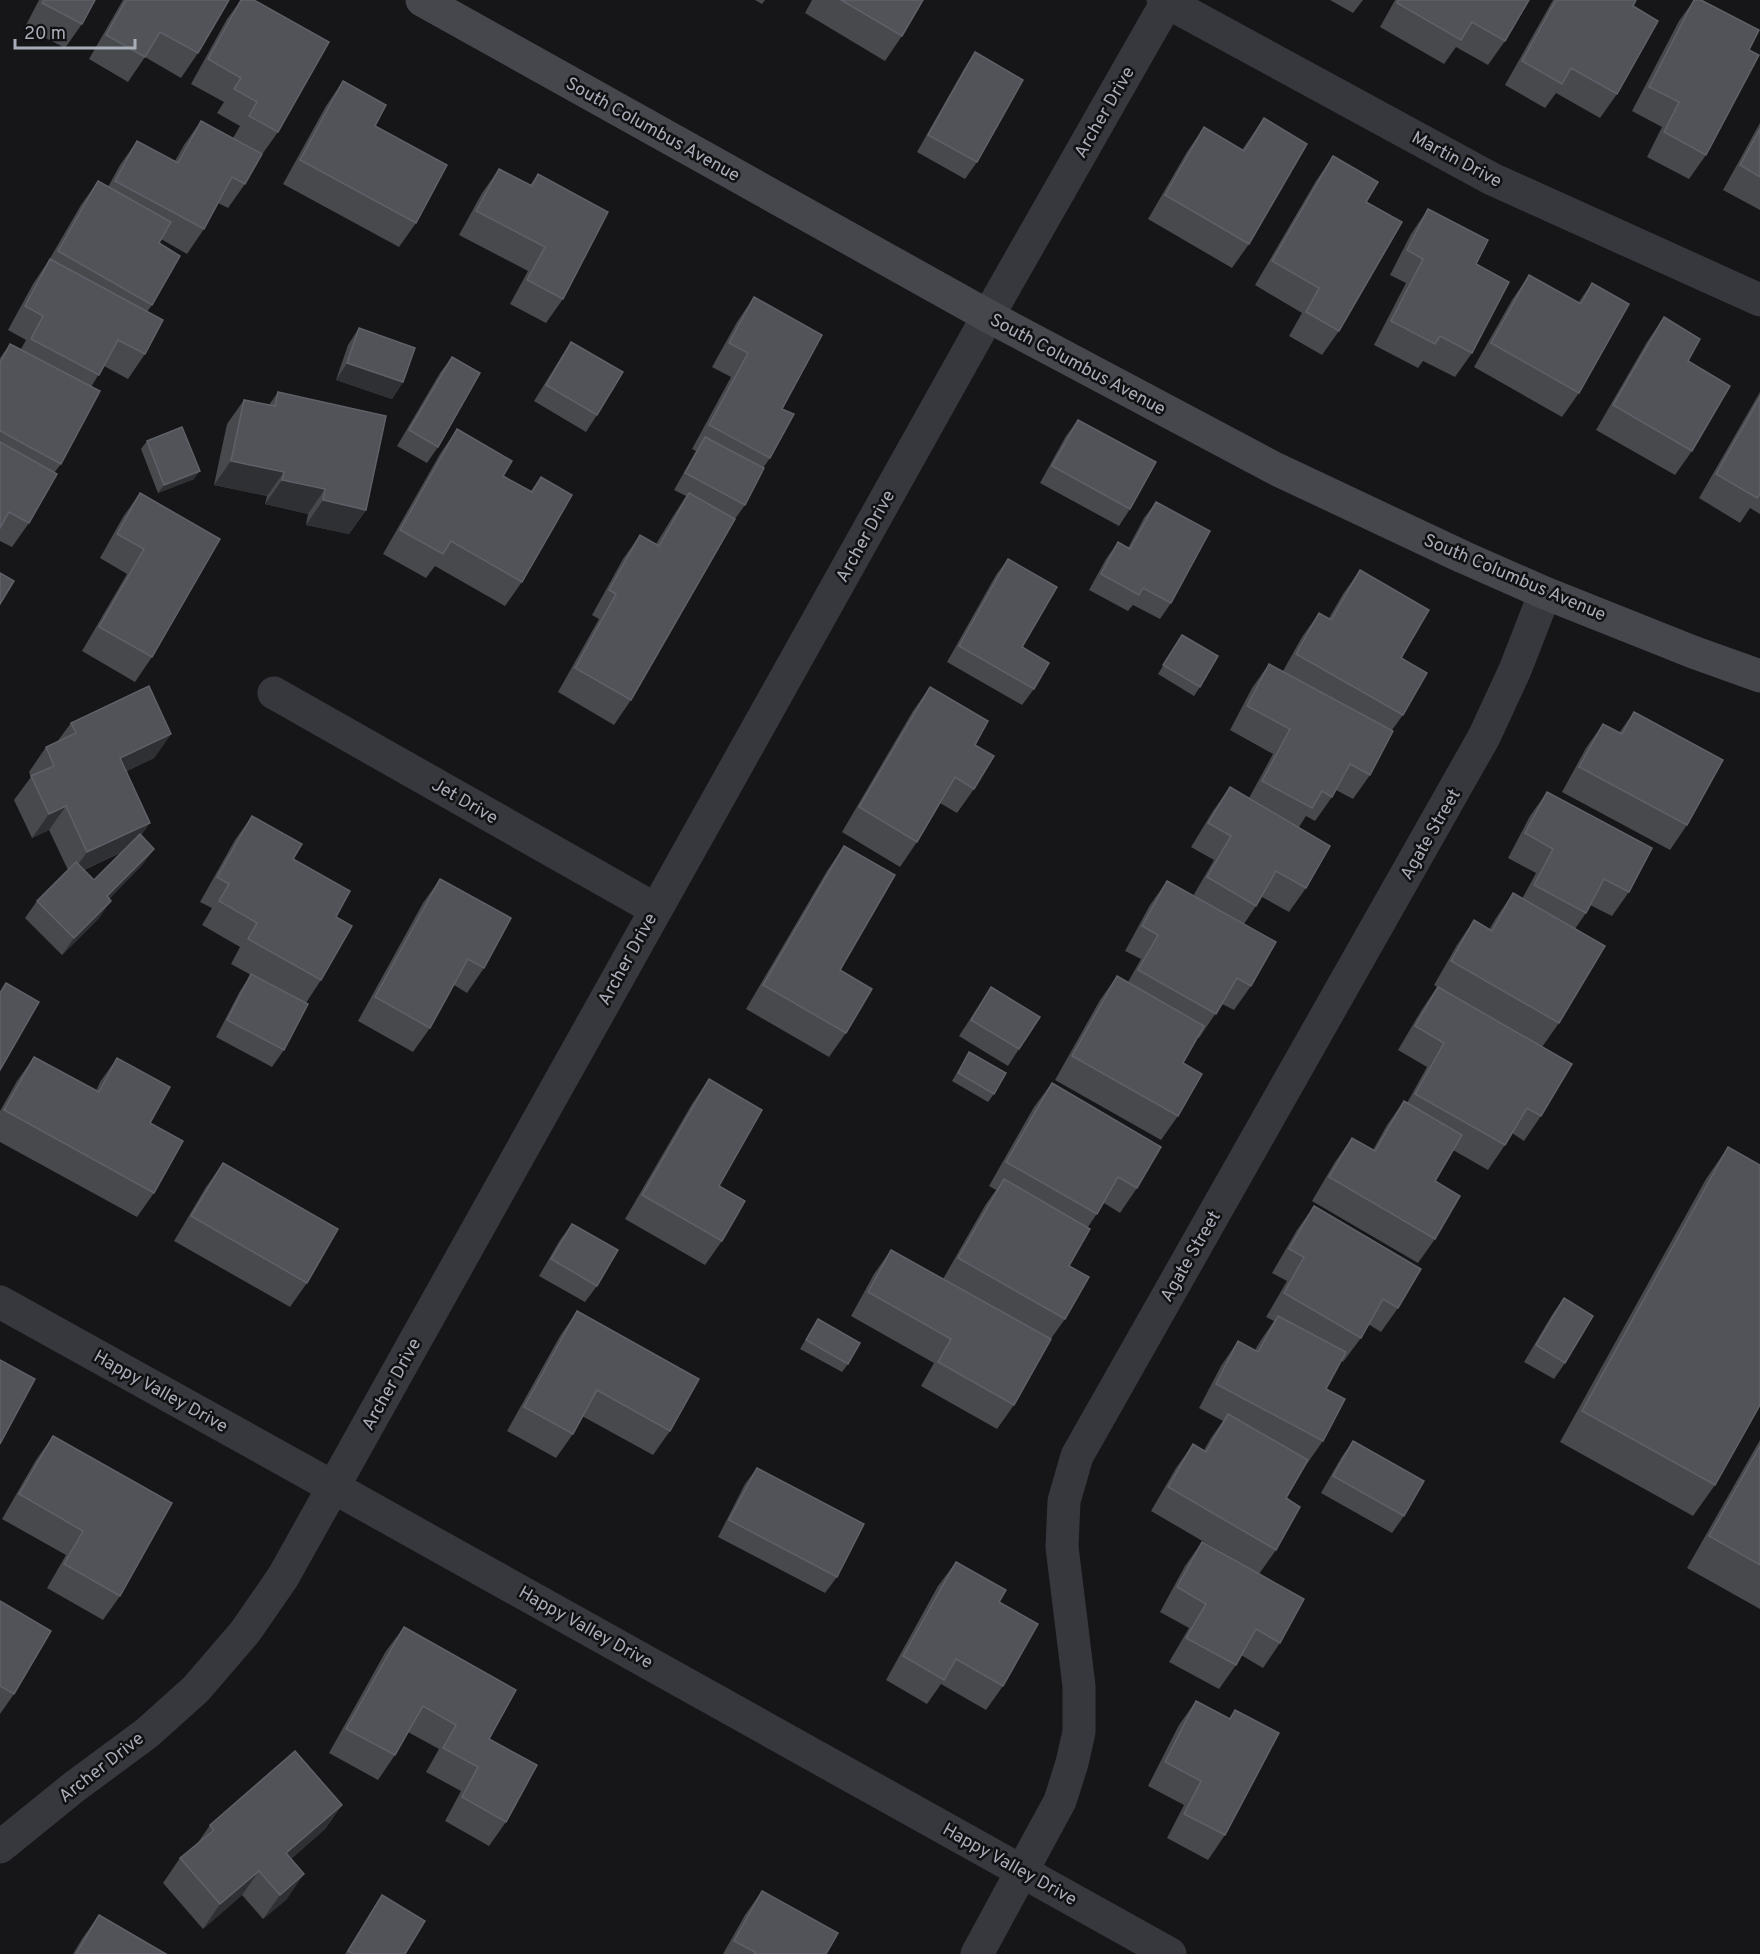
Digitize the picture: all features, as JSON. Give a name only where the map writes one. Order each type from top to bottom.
[{"type":"main road","name":"South Columbus Avenue","points":[[422,0],[988,316],[1276,469],[1545,593],[1760,676]]},
{"type":"street","name":"Archer Drive","points":[[0,1847],[147,1732],[196,1689],[245,1632],[283,1577],[655,909],[1166,1]]},
{"type":"street","name":"Martin Drive","points":[[1166,1],[1492,179],[1760,300]]},
{"type":"street","name":"Agate Street","points":[[977,1954],[1060,1801],[1079,1732],[1079,1686],[1062,1547],[1064,1501],[1077,1456],[1484,737],[1515,670],[1545,593]]},
{"type":"street","name":"Jet Drive","points":[[274,693],[655,909]]},
{"type":"street","name":"Happy Valley Drive","points":[[0,1302],[1170,1954]]},
{"type":"building","points":[[44,0],[95,0],[82,24],[42,3]]},
{"type":"building","points":[[126,0],[229,0],[198,53],[160,32],[145,57],[106,35]]},
{"type":"building","points":[[241,0],[254,0],[329,42],[278,132],[249,116],[257,102],[234,89],[241,78],[208,59]]},
{"type":"building","points":[[841,0],[923,0],[902,36]]},
{"type":"building","points":[[1398,0],[1529,0],[1505,41],[1472,22],[1461,40],[1397,3]]},
{"type":"building","points":[[1556,0],[1636,0],[1633,6],[1658,21],[1617,94],[1571,68],[1562,84],[1522,61]]},
{"type":"building","points":[[1694,0],[1701,0],[1759,30],[1749,50],[1759,55],[1706,155],[1664,132],[1679,102],[1649,87]]},
{"type":"building","points":[[975,52],[1023,80],[977,162],[928,135]]},
{"type":"building","points":[[343,81],[386,105],[375,126],[447,165],[416,223],[300,160]]},
{"type":"building","points":[[1264,118],[1307,144],[1249,244],[1165,195],[1204,127],[1244,151]]},
{"type":"building","points":[[201,121],[262,154],[245,184],[232,177],[204,229],[115,181],[137,141],[178,163]]},
{"type":"building","points":[[1760,129],[1760,177],[1740,165]]},
{"type":"building","points":[[1333,156],[1378,182],[1366,202],[1402,222],[1339,331],[1306,312],[1319,288],[1272,261]]},
{"type":"building","points":[[499,169],[532,186],[538,174],[608,212],[563,299],[527,280],[545,247],[476,211]]},
{"type":"building","points":[[98,181],[171,222],[159,243],[180,256],[152,305],[58,251]]},
{"type":"building","points":[[1428,209],[1488,240],[1476,264],[1509,282],[1472,353],[1440,336],[1435,344],[1391,321],[1423,259],[1407,250]]},
{"type":"building","points":[[50,259],[163,320],[145,354],[118,340],[99,375],[31,339],[43,316],[25,306]]},
{"type":"building","points":[[1529,275],[1581,304],[1592,283],[1629,304],[1579,393],[1491,343]]},
{"type":"building","points":[[754,297],[822,335],[782,409],[794,414],[770,458],[709,425],[748,353],[729,343]]},
{"type":"building","points":[[1664,317],[1700,339],[1688,361],[1730,386],[1692,451],[1613,405]]},
{"type":"building","points":[[359,328],[415,348],[403,382],[347,363]]},
{"type":"building","points":[[571,342],[623,372],[597,415],[546,385]]},
{"type":"building","points":[[10,344],[100,391],[61,464],[0,431],[0,363]]},
{"type":"building","points":[[452,357],[480,373],[438,447],[409,430]]},
{"type":"building","points":[[278,392],[386,416],[366,510],[323,500],[325,489],[282,480],[284,472],[231,461],[244,400],[275,406]]},
{"type":"building","points":[[1760,397],[1760,494],[1757,498],[1716,474]]},
{"type":"building","points":[[1078,420],[1156,462],[1130,509],[1052,466]]},
{"type":"building","points":[[182,427],[200,471],[164,485],[147,441]]},
{"type":"building","points":[[457,429],[512,461],[503,476],[532,492],[541,477],[572,495],[522,582],[451,541],[443,554],[400,530]]},
{"type":"building","points":[[705,437],[764,468],[745,505],[685,473]]},
{"type":"building","points":[[0,442],[57,474],[29,523],[9,512],[0,528]]},
{"type":"building","points":[[140,493],[220,539],[152,657],[99,627],[144,549],[117,534]]},
{"type":"building","points":[[689,493],[735,519],[631,700],[575,668],[616,594],[609,590],[640,535],[659,546]]},
{"type":"building","points":[[1156,502],[1210,531],[1171,603],[1143,588],[1139,595],[1101,574],[1118,542],[1130,549]]},
{"type":"building","points":[[1008,559],[1057,587],[1022,647],[1049,663],[1034,689],[959,646]]},
{"type":"building","points":[[1360,570],[1429,610],[1401,658],[1427,673],[1403,715],[1296,654],[1319,613],[1331,620]]},
{"type":"building","points":[[0,573],[14,581],[0,604]]},
{"type":"building","points":[[1182,635],[1218,656],[1200,687],[1163,665]]},
{"type":"building","points":[[1269,664],[1393,731],[1370,775],[1350,764],[1332,797],[1322,791],[1312,808],[1262,781],[1290,729],[1247,706]]},
{"type":"building","points":[[149,686],[171,734],[120,758],[150,823],[87,852],[66,806],[49,814],[31,776],[54,766],[46,747],[76,733],[71,723]]},
{"type":"building","points":[[930,687],[988,721],[975,745],[994,756],[974,789],[955,777],[917,842],[859,807]]},
{"type":"building","points":[[1634,712],[1723,760],[1687,825],[1579,767],[1603,724],[1622,734]]},
{"type":"building","points":[[1230,787],[1330,846],[1306,888],[1276,871],[1256,906],[1207,877],[1231,836],[1208,823]]},
{"type":"building","points":[[1547,792],[1652,848],[1629,892],[1604,879],[1586,913],[1534,885],[1553,849],[1525,833]]},
{"type":"building","points":[[252,816],[302,844],[293,859],[350,891],[336,917],[352,926],[321,980],[248,939],[257,923],[219,901],[229,884],[217,877]]},
{"type":"building","points":[[140,834],[154,849],[107,896],[111,901],[74,938],[37,901],[76,862],[94,880]]},
{"type":"building","points":[[844,846],[895,875],[840,970],[872,989],[846,1033],[763,985]]},
{"type":"building","points":[[440,879],[511,918],[484,968],[468,959],[430,1028],[375,997]]},
{"type":"building","points":[[1167,881],[1276,942],[1251,986],[1237,978],[1216,1014],[1138,970],[1158,935],[1142,926]]},
{"type":"building","points":[[1513,893],[1605,946],[1559,1023],[1451,961],[1474,920],[1492,931]]},
{"type":"building","points":[[251,974],[308,1004],[284,1050],[227,1020]]},
{"type":"building","points":[[1117,976],[1204,1026],[1183,1063],[1202,1074],[1178,1116],[1072,1056]]},
{"type":"building","points":[[6,983],[39,1002],[0,1070],[0,993]]},
{"type":"building","points":[[991,987],[1040,1017],[1019,1049],[971,1020]]},
{"type":"building","points":[[1438,987],[1572,1064],[1541,1116],[1527,1108],[1505,1145],[1415,1094],[1444,1043],[1415,1026]]},
{"type":"building","points":[[969,1052],[1006,1073],[994,1094],[958,1073]]},
{"type":"building","points":[[34,1057],[99,1092],[117,1058],[170,1087],[150,1123],[183,1141],[154,1193],[4,1110]]},
{"type":"building","points":[[709,1079],[762,1110],[719,1186],[745,1201],[722,1241],[642,1195]]},
{"type":"building","points":[[1052,1083],[1161,1147],[1137,1188],[1118,1177],[1097,1214],[1006,1162]]},
{"type":"building","points":[[1404,1101],[1462,1135],[1435,1181],[1460,1196],[1435,1239],[1329,1177],[1352,1138],[1375,1151]]},
{"type":"building","points":[[1728,1147],[1760,1165],[1760,1405],[1715,1485],[1582,1411]]},
{"type":"building","points":[[223,1163],[338,1229],[307,1283],[191,1216]]},
{"type":"building","points":[[1004,1179],[1090,1229],[1069,1266],[1089,1277],[1065,1319],[958,1258]]},
{"type":"building","points":[[1314,1206],[1421,1269],[1398,1308],[1383,1299],[1361,1338],[1284,1293],[1304,1257],[1289,1249]]},
{"type":"building","points":[[572,1224],[618,1250],[597,1286],[551,1259]]},
{"type":"building","points":[[891,1250],[1051,1339],[1014,1405],[938,1362],[951,1339],[868,1292]]},
{"type":"building","points":[[1564,1298],[1593,1316],[1565,1363],[1536,1345]]},
{"type":"building","points":[[577,1311],[699,1379],[670,1431],[597,1390],[573,1434],[524,1407]]},
{"type":"building","points":[[1278,1316],[1346,1352],[1326,1389],[1345,1399],[1323,1441],[1216,1384],[1238,1341],[1258,1352]]},
{"type":"building","points":[[818,1319],[860,1343],[848,1364],[806,1340]]},
{"type":"building","points":[[0,1360],[35,1379],[0,1444]]},
{"type":"building","points":[[1228,1414],[1308,1460],[1286,1498],[1300,1507],[1276,1550],[1168,1487],[1193,1444],[1206,1452]]},
{"type":"building","points":[[53,1436],[172,1503],[120,1596],[64,1564],[83,1531],[19,1494]]},
{"type":"building","points":[[1353,1441],[1424,1481],[1404,1516],[1333,1476]]},
{"type":"building","points":[[1760,1446],[1760,1565],[1709,1536]]},
{"type":"building","points":[[757,1468],[864,1524],[837,1577],[729,1520]]},
{"type":"building","points":[[1202,1542],[1304,1599],[1280,1643],[1256,1629],[1236,1665],[1186,1638],[1206,1604],[1177,1587]]},
{"type":"building","points":[[956,1562],[1006,1590],[999,1602],[1038,1624],[1003,1686],[956,1659],[944,1680],[903,1656]]},
{"type":"building","points":[[0,1601],[51,1631],[14,1694],[0,1686]]},
{"type":"building","points":[[404,1627],[516,1690],[489,1739],[537,1765],[506,1822],[462,1797],[478,1767],[443,1748],[456,1725],[423,1706],[395,1755],[346,1729]]},
{"type":"building","points":[[1196,1701],[1230,1719],[1235,1710],[1279,1733],[1225,1835],[1184,1814],[1201,1781],[1165,1762]]},
{"type":"building","points":[[295,1751],[342,1805],[286,1853],[304,1874],[280,1895],[259,1871],[220,1904],[180,1858],[214,1830],[210,1825]]},
{"type":"building","points":[[762,1891],[838,1933],[826,1954],[754,1954],[755,1952],[734,1941]]},
{"type":"building","points":[[382,1895],[425,1921],[405,1954],[353,1954],[348,1951]]},
{"type":"building","points":[[99,1915],[166,1954],[76,1954]]}]
